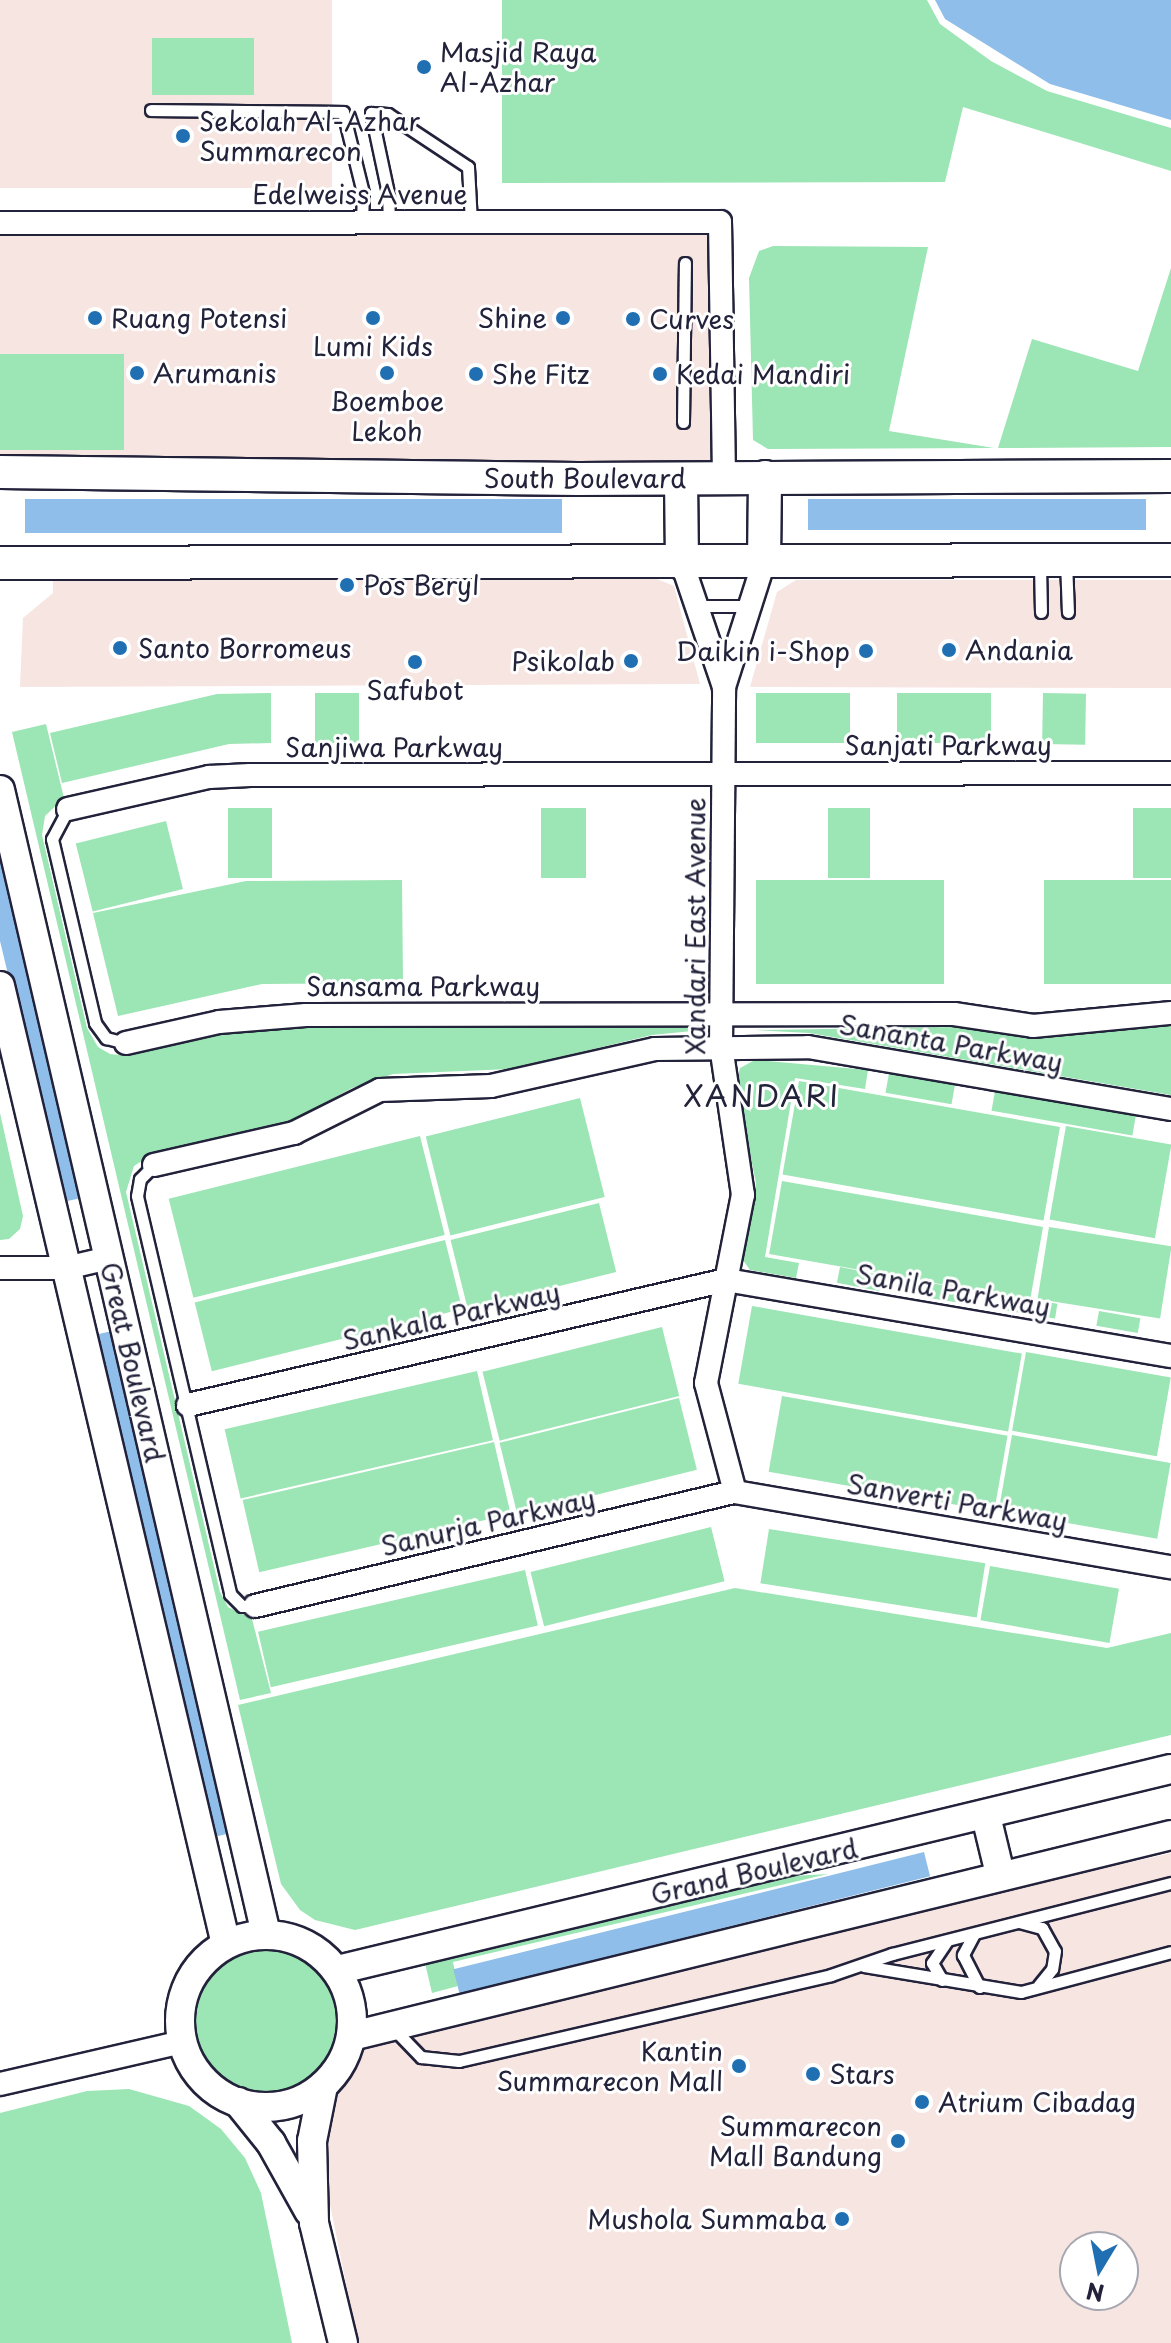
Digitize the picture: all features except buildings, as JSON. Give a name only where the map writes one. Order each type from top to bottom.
[{"type":"main road","name":"South Boulevard","points":[[0,472],[681,479],[1171,476]]},
{"type":"main road","points":[[764,562],[765,477]]},
{"type":"main road","points":[[681,479],[682,563]]},
{"type":"main road","points":[[0,563],[1171,560]]},
{"type":"street","name":"Edelweiss Avenue","points":[[0,223],[720,222],[724,478]]},
{"type":"street","points":[[724,687],[764,562]]},
{"type":"street","points":[[682,563],[724,687]]},
{"type":"street","name":"Xandari East Avenue","points":[[724,687],[721,1046],[743,1195],[706,1383],[735,1492]]},
{"type":"street","name":"Sanjati Parkway","points":[[725,774],[1171,773]]},
{"type":"street","name":"Sanjiwa Parkway","points":[[68,809],[222,776],[725,774]]},
{"type":"street","name":"Great Boulevard","points":[[0,790],[266,1934]]},
{"type":"street","name":"Great Boulevard","points":[[0,986],[226,1944]]},
{"type":"street","name":"Sananta Parkway","points":[[722,1013],[954,1014],[1033,1026],[1171,1013]]},
{"type":"street","name":"Sansama Parkway","points":[[126,1043],[261,1016],[722,1013]]},
{"type":"street","points":[[154,1165],[294,1133],[380,1090],[491,1086],[655,1049],[721,1046]]},
{"type":"street","name":"Sananta Parkway","points":[[721,1046],[808,1047],[1171,1109]]},
{"type":"street","points":[[0,1268],[66,1268],[109,1258]]},
{"type":"street","name":"Sanila Parkway","points":[[726,1280],[1171,1356]]},
{"type":"street","name":"Sankala Parkway","points":[[188,1405],[726,1280]]},
{"type":"street","name":"Sanverti Parkway","points":[[735,1492],[1171,1567]]},
{"type":"street","name":"Sanurja Parkway","points":[[255,1606],[735,1492]]},
{"type":"street","name":"Grand Boulevard","points":[[337,1970],[1171,1769]]},
{"type":"street","points":[[986,1816],[1000,1874]]},
{"type":"street","points":[[352,2036],[389,2024],[1000,1874],[1171,1835]]},
{"type":"street","points":[[238,2102],[283,2105],[323,2086],[342,2063],[352,2036],[350,2002],[337,1970],[318,1951],[293,1938],[266,1934],[226,1944],[203,1962],[187,1986],[180,2013],[182,2042],[194,2068],[213,2088],[238,2102],[271,2143],[314,2223]]},
{"type":"street","points":[[0,2084],[182,2042]]},
{"type":"street","points":[[323,2086],[312,2141],[314,2223],[343,2343]]},
{"type":"lane","points":[[151,110],[343,112],[363,193],[362,223]]},
{"type":"lane","points":[[389,222],[388,193],[371,113],[388,114],[468,167],[471,222]]},
{"type":"lane","points":[[683,422],[685,263]]},
{"type":"lane","points":[[1053,561],[1068,612]]},
{"type":"lane","points":[[1041,612],[1053,561]]},
{"type":"lane","points":[[695,606],[750,606]]},
{"type":"lane","points":[[68,809],[55,826],[53,845],[95,1023],[106,1038],[126,1043]]},
{"type":"lane","points":[[154,1165],[140,1179],[137,1196],[230,1594],[242,1606],[255,1606]]},
{"type":"lane","points":[[389,2024],[421,2057],[435,2062],[680,2011],[863,1966],[953,1937],[1171,1883]]},
{"type":"lane","points":[[1014,1922],[1042,1928],[1051,1938],[1052,1969],[1036,1988]]},
{"type":"lane","points":[[978,1931],[966,1941],[963,1955],[979,1987]]},
{"type":"lane","points":[[942,1980],[934,1954],[953,1937]]},
{"type":"lane","points":[[863,1966],[1021,1992],[1171,1952]]},
{"type":"shaded area","name":"Sekolah Al-Azhar Summarecon","points":[[0,0],[332,0],[332,188],[0,188]]},
{"type":"shaded area","points":[[0,233],[713,233],[713,466],[0,466]]},
{"type":"shaded area","points":[[53,577],[652,577],[674,586],[700,684],[20,687],[23,618],[53,593]]},
{"type":"shaded area","points":[[796,580],[1171,580],[1171,688],[750,687],[777,592]]},
{"type":"shaded area","name":"Summarecon Mall Bandung","points":[[1171,1853],[1171,2343],[358,2343],[318,2145],[322,2089],[367,2036]]},
{"type":"green space","points":[[502,0],[927,0],[940,24],[991,61],[1047,91],[1171,128],[1171,171],[963,107],[945,182],[502,183]]},
{"type":"green space","points":[[152,38],[254,38],[254,95],[152,95]]},
{"type":"green space","points":[[773,246],[928,247],[889,431],[994,448],[768,449],[753,440],[749,278],[759,251]]},
{"type":"green space","points":[[1171,268],[1171,447],[998,448],[1032,339],[1138,371]]},
{"type":"green space","points":[[0,354],[124,354],[124,450],[0,450]]},
{"type":"green space","points":[[271,693],[271,743],[229,744],[62,783],[50,733],[217,694]]},
{"type":"green space","points":[[315,693],[359,693],[359,743],[315,743]]},
{"type":"green space","points":[[756,693],[850,693],[850,743],[756,743]]},
{"type":"green space","points":[[897,693],[991,693],[991,743],[897,743]]},
{"type":"green space","points":[[1043,693],[1086,694],[1085,745],[1042,744]]},
{"type":"green space","points":[[46,724],[64,798],[45,816],[42,835],[87,1028],[98,1047],[110,1054],[129,1056],[220,1034],[306,1027],[688,1026],[692,1031],[652,1035],[510,1069],[393,1074],[352,1088],[291,1121],[154,1153],[134,1166],[126,1192],[220,1592],[228,1607],[252,1619],[271,1693],[240,1700],[12,732]]},
{"type":"green space","points":[[228,808],[272,808],[272,878],[228,878]]},
{"type":"green space","points":[[541,808],[586,808],[586,878],[541,878]]},
{"type":"green space","points":[[828,808],[870,808],[870,878],[828,878]]},
{"type":"green space","points":[[1133,808],[1171,808],[1171,878],[1133,878]]},
{"type":"green space","points":[[166,821],[183,889],[93,911],[76,843]]},
{"type":"green space","points":[[402,880],[403,983],[262,984],[118,1016],[93,913],[246,881]]},
{"type":"green space","points":[[756,880],[944,880],[944,984],[756,984]]},
{"type":"green space","points":[[1044,880],[1171,880],[1171,984],[1044,984]]},
{"type":"green space","points":[[1171,1025],[1171,1095],[809,1033],[755,1030],[954,1027],[1034,1039],[1118,1027]]},
{"type":"green space","points":[[755,1060],[868,1070],[865,1089],[795,1078],[765,1257],[799,1263],[796,1278],[750,1270],[743,1260],[756,1183],[736,1084],[740,1068]]},
{"type":"green space","points":[[889,1073],[955,1085],[952,1104],[886,1093]]},
{"type":"green space","points":[[799,1081],[1060,1127],[1043,1221],[783,1175]]},
{"type":"green space","points":[[995,1091],[1136,1116],[1132,1136],[992,1111]]},
{"type":"green space","points":[[580,1098],[605,1197],[450,1235],[426,1136]]},
{"type":"green space","points":[[0,1113],[23,1216],[20,1229],[9,1239],[0,1240]]},
{"type":"green space","points":[[1066,1126],[1171,1145],[1155,1238],[1050,1220]]},
{"type":"green space","points":[[420,1136],[445,1235],[193,1298],[169,1199]]},
{"type":"green space","points":[[782,1181],[1043,1227],[1030,1300],[769,1254]]},
{"type":"green space","points":[[599,1203],[616,1272],[468,1309],[451,1240]]},
{"type":"green space","points":[[1049,1227],[1171,1246],[1160,1318],[1038,1299]]},
{"type":"green space","points":[[445,1240],[462,1309],[212,1371],[195,1302]]},
{"type":"green space","points":[[840,1267],[882,1275],[879,1291],[837,1283]]},
{"type":"green space","points":[[924,1282],[967,1289],[965,1304],[922,1297]]},
{"type":"green space","points":[[1009,1296],[1057,1304],[1055,1318],[1007,1311]]},
{"type":"green space","points":[[752,1306],[1022,1354],[1008,1431],[738,1384]]},
{"type":"green space","points":[[1099,1311],[1140,1318],[1138,1333],[1096,1326]]},
{"type":"green space","points":[[662,1327],[679,1396],[500,1441],[482,1372]]},
{"type":"green space","points":[[1026,1352],[1171,1378],[1157,1456],[1012,1431]]},
{"type":"green space","points":[[477,1371],[493,1440],[241,1498],[225,1429]]},
{"type":"green space","points":[[782,1396],[1008,1436],[994,1512],[769,1472]]},
{"type":"green space","points":[[679,1398],[697,1470],[517,1515],[499,1443]]},
{"type":"green space","points":[[1012,1435],[1171,1463],[1157,1539],[999,1511]]},
{"type":"green space","points":[[494,1442],[511,1514],[259,1572],[243,1500]]},
{"type":"green space","points":[[711,1527],[725,1581],[544,1626],[531,1572]]},
{"type":"green space","points":[[769,1529],[985,1563],[977,1618],[760,1583]]},
{"type":"green space","points":[[990,1566],[1119,1589],[1109,1643],[980,1620]]},
{"type":"green space","points":[[525,1570],[538,1626],[271,1687],[258,1632]]},
{"type":"green space","points":[[735,1588],[1107,1648],[1171,1633],[1171,1735],[355,1930],[315,1920],[300,1910],[281,1884],[238,1705]]},
{"type":"green space","points":[[828,1874],[453,1962],[458,1986],[432,1993],[424,1959],[774,1877]]},
{"type":"green space","points":[[267,1950],[294,1956],[317,1971],[332,1994],[338,2021],[332,2048],[317,2071],[294,2086],[267,2092],[240,2086],[217,2071],[202,2048],[196,2021],[202,1994],[217,1971],[240,1956]]},
{"type":"green space","points":[[129,2089],[189,2106],[221,2129],[245,2158],[261,2193],[292,2343],[0,2343],[0,2113],[87,2091]]},
{"type":"water","points":[[935,0],[1171,0],[1171,120],[1050,84],[945,19]]},
{"type":"water","points":[[25,499],[562,499],[562,533],[25,533]]},
{"type":"water","points":[[808,499],[1146,499],[1146,530],[808,530]]},
{"type":"water","points":[[0,860],[81,1198],[63,1202],[0,941]]},
{"type":"water","points":[[112,1331],[228,1834],[211,1838],[94,1335]]},
{"type":"water","points":[[924,1852],[930,1876],[459,1994],[453,1969]]},
{"type":"place","name":"Masjid Raya Al-Azhar","points":[[424,67]]},
{"type":"place","name":"Sekolah Al-Azhar Summarecon","points":[[183,136]]},
{"type":"place","name":"Ruang Potensi","points":[[95,318]]},
{"type":"place","name":"Lumi Kids","points":[[373,318]]},
{"type":"place","name":"Shine","points":[[563,318]]},
{"type":"place","name":"Curves","points":[[633,319]]},
{"type":"place","name":"Arumanis","points":[[137,373]]},
{"type":"place","name":"Boemboe Lekoh","points":[[387,373]]},
{"type":"place","name":"She Fitz","points":[[476,374]]},
{"type":"place","name":"Kedai Mandiri","points":[[660,374]]},
{"type":"place","name":"Pos Beryl","points":[[347,585]]},
{"type":"place","name":"Santo Borromeus","points":[[120,648]]},
{"type":"place","name":"Andania","points":[[949,650]]},
{"type":"place","name":"Daikin i-Shop","points":[[866,651]]},
{"type":"place","name":"Psikolab","points":[[631,661]]},
{"type":"place","name":"Safubot","points":[[415,662]]},
{"type":"place","name":"Kantin Summarecon Mall","points":[[739,2066]]},
{"type":"place","name":"Stars","points":[[813,2074]]},
{"type":"place","name":"Atrium Cibadag","points":[[922,2102]]},
{"type":"place","name":"Summarecon Mall Bandung","points":[[898,2141]]},
{"type":"place","name":"Mushola Summaba","points":[[842,2219]]},
{"type":"district","name":"XANDARI","points":[[762,1095]]}]
